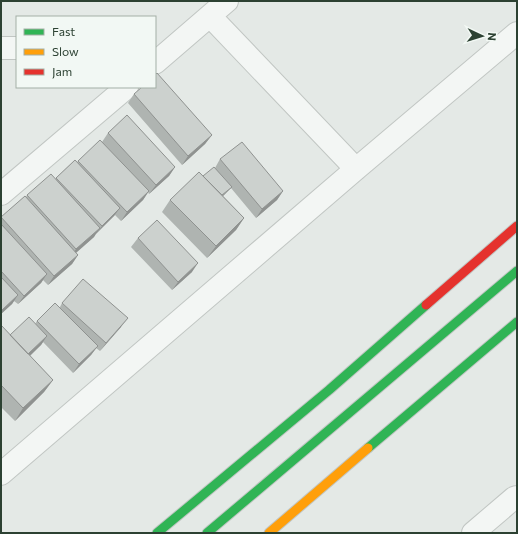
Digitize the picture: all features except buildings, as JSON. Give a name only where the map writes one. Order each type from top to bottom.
[{"type":"main road","points":[[157,533],[329,390],[517,226]]},
{"type":"main road","points":[[207,533],[517,271]]},
{"type":"main road","points":[[270,533],[517,322]]},
{"type":"street","points":[[159,57],[227,1]]},
{"type":"street","points":[[210,16],[356,169]]},
{"type":"street","points":[[1,474],[356,169],[517,33]]},
{"type":"street","points":[[1,48],[16,48]]},
{"type":"street","points":[[1,194],[126,88]]},
{"type":"street","points":[[473,533],[517,497]]},
{"type":"traffic: fast","points":[[207,533],[517,271]]},
{"type":"traffic: fast","points":[[157,533],[329,390],[426,305]]},
{"type":"traffic: fast","points":[[368,448],[517,322]]},
{"type":"traffic: slow","points":[[269,533],[368,448]]},
{"type":"traffic: jam","points":[[426,305],[517,226]]}]
